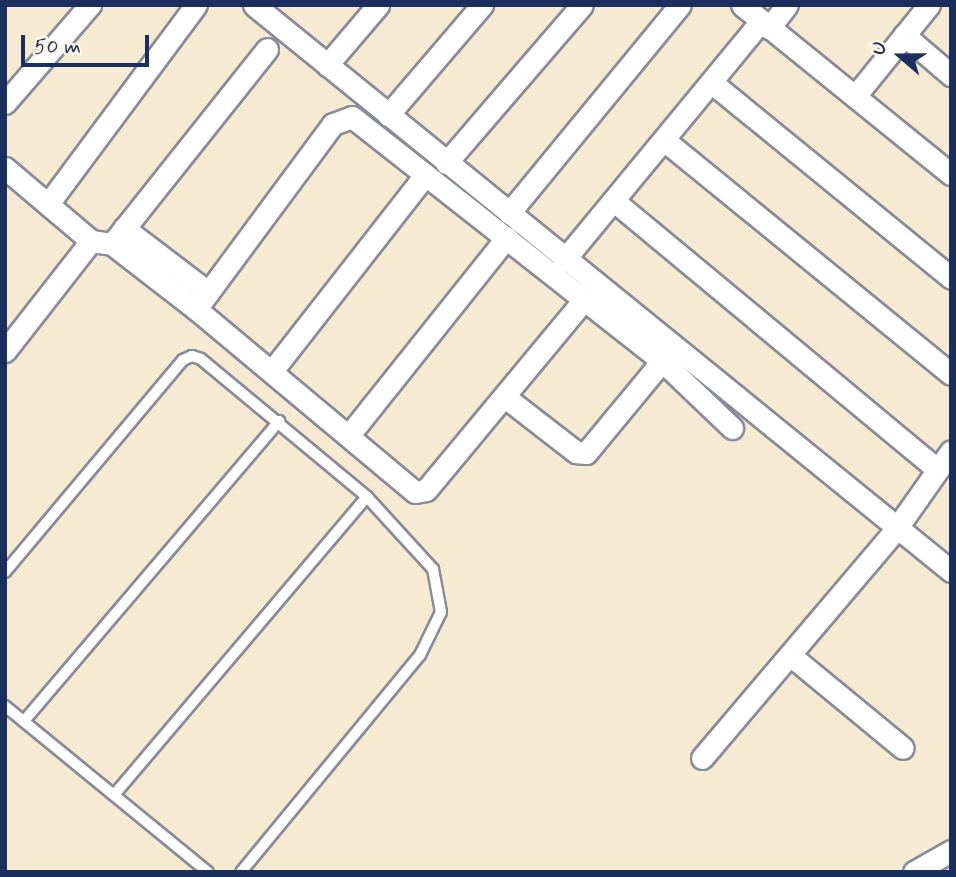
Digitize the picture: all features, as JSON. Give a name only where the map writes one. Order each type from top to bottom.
[{"type":"street","points":[[5,103],[90,5]]},
{"type":"street","points":[[48,204],[196,5]]},
{"type":"street","points":[[254,5],[564,260],[951,571]]},
{"type":"street","points":[[327,65],[378,5]]},
{"type":"street","points":[[388,115],[482,5]]},
{"type":"street","points":[[446,163],[582,5]]},
{"type":"street","points":[[509,213],[680,5]]},
{"type":"street","points":[[742,5],[951,174]]},
{"type":"street","points":[[564,260],[712,82],[765,24],[787,5]]},
{"type":"street","points":[[856,95],[929,5]]},
{"type":"street","points":[[904,35],[951,75]]},
{"type":"street","points":[[5,351],[109,238],[267,49]]},
{"type":"street","points":[[712,82],[951,278]]},
{"type":"street","points":[[202,300],[333,124],[343,118],[363,125],[507,237],[583,301],[662,361],[732,428]]},
{"type":"street","points":[[664,140],[951,374]]},
{"type":"street","points":[[5,168],[48,204],[109,238],[202,300],[272,371],[420,493],[505,397],[583,301]]},
{"type":"street","points":[[272,371],[425,175]]},
{"type":"street","points":[[614,201],[945,462],[896,529],[702,758]]},
{"type":"street","points":[[349,435],[507,237]]},
{"type":"street","points":[[505,397],[576,452],[586,453],[662,361]]},
{"type":"street","points":[[790,655],[903,748]]},
{"type":"street","points":[[914,872],[951,851]]},
{"type":"lane","points":[[5,572],[183,360],[201,359],[279,421],[367,497],[433,569],[441,612],[435,632],[241,872]]},
{"type":"lane","points":[[24,721],[279,421]]},
{"type":"lane","points":[[114,795],[367,497]]},
{"type":"lane","points":[[5,706],[208,872]]}]
